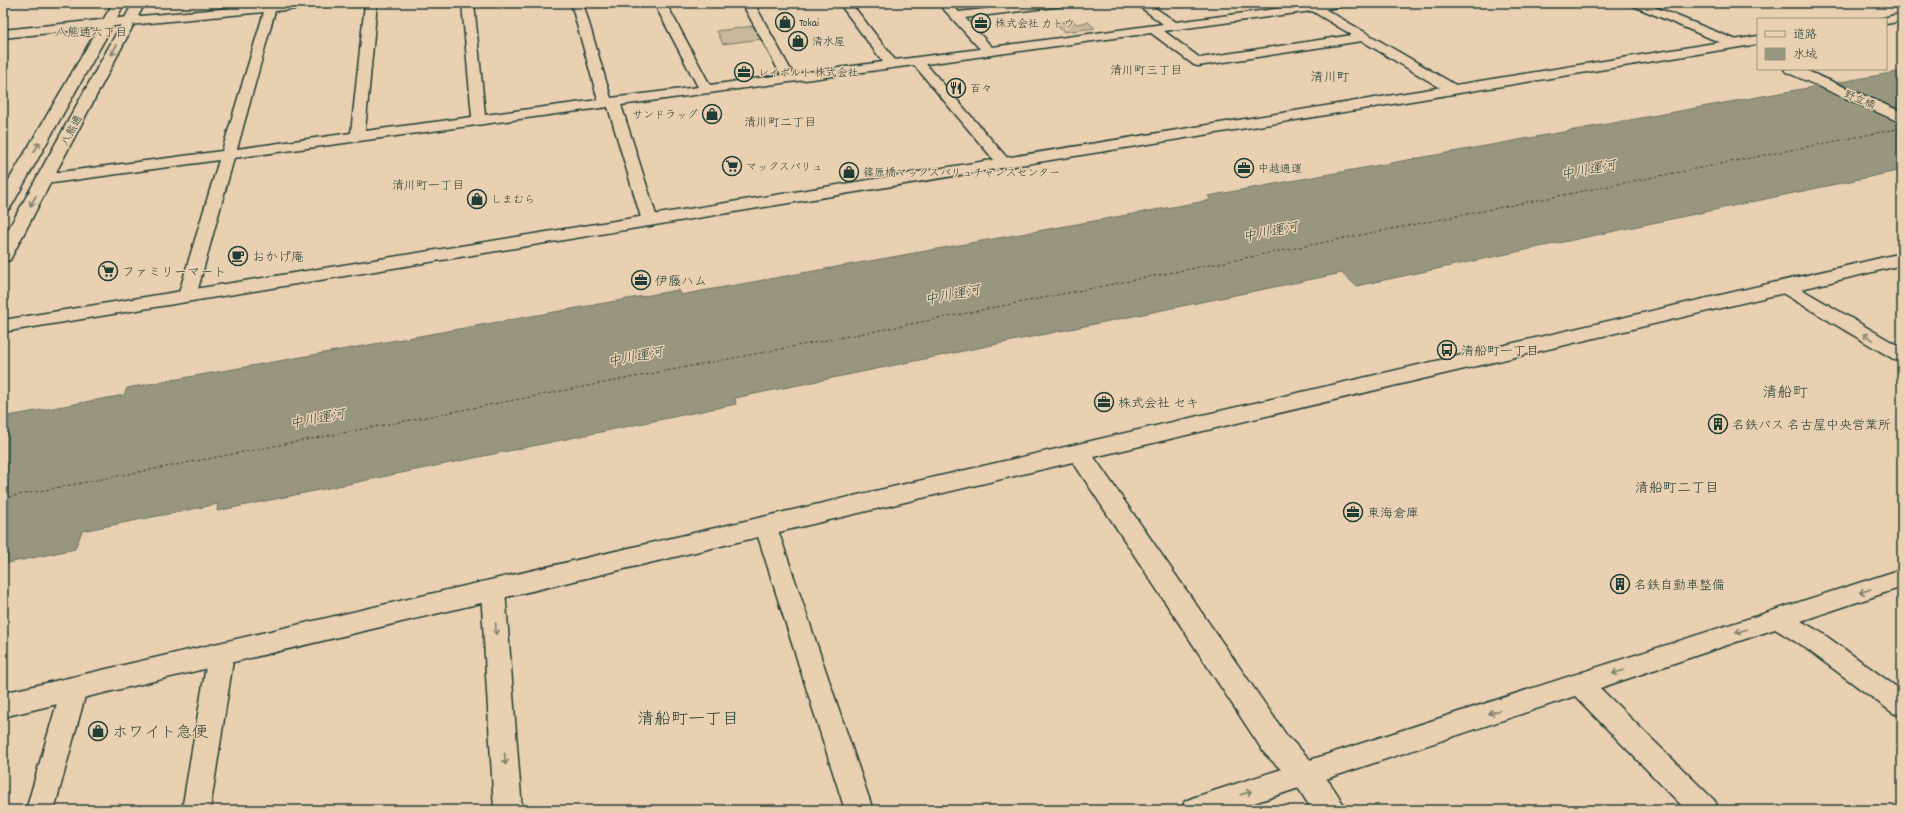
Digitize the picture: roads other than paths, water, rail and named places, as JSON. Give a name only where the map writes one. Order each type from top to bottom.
[{"type":"street","name":"八熊通","points":[[3,205],[10,184],[120,3]]},
{"type":"street","name":"八熊通","points":[[3,256],[139,3]]},
{"type":"street","points":[[3,34],[271,6],[327,3]]},
{"type":"street","points":[[358,136],[371,3]]},
{"type":"street","points":[[468,3],[479,120]]},
{"type":"street","points":[[577,3],[650,221]]},
{"type":"street","points":[[660,3],[706,89]]},
{"type":"street","points":[[748,3],[789,78]]},
{"type":"street","points":[[844,3],[891,64]]},
{"type":"street","points":[[944,3],[989,51]]},
{"type":"street","points":[[956,16],[1062,3]]},
{"type":"street","points":[[1141,3],[1173,26]]},
{"type":"street","points":[[46,178],[1154,29],[1303,6],[1345,3]]},
{"type":"street","points":[[1635,3],[1757,54]]},
{"type":"street","points":[[187,296],[271,6]]},
{"type":"street","points":[[1303,6],[1364,37],[1454,90]]},
{"type":"street","points":[[1887,20],[1902,17]]},
{"type":"street","points":[[1154,29],[1198,62],[1364,37]]},
{"type":"street","points":[[3,326],[1757,40]]},
{"type":"street","points":[[918,61],[1004,163]]},
{"type":"street","name":"野立橋","points":[[1793,70],[1902,118]]},
{"type":"street","points":[[3,705],[1902,259]]},
{"type":"street","points":[[1785,287],[1902,356]]},
{"type":"street","points":[[1080,453],[1276,745],[1306,774],[1330,810]]},
{"type":"street","points":[[766,527],[859,810]]},
{"type":"street","points":[[1196,810],[1902,578]]},
{"type":"street","points":[[493,590],[508,810]]},
{"type":"street","points":[[1778,619],[1813,640],[1902,705]]},
{"type":"street","points":[[196,810],[221,654]]},
{"type":"street","points":[[1580,684],[1705,810]]},
{"type":"street","points":[[40,810],[74,689]]},
{"type":"water","name":"中川運河","points":[[1902,71],[1902,170],[1356,286],[1342,273],[735,398],[736,404],[217,511],[218,504],[82,531],[75,549],[3,564],[3,417],[124,395],[127,388],[678,290],[680,295],[1211,200],[1208,196]]},
{"type":"place","name":"Tokai","points":[[785,22]]},
{"type":"place","name":"株式会社 カトウ","points":[[981,23]]},
{"type":"place","name":"清水屋","points":[[798,41]]},
{"type":"place","name":"レイボルト 株式会社","points":[[744,72]]},
{"type":"place","name":"百々","points":[[956,88]]},
{"type":"place","name":"サンドラッグ","points":[[712,114]]},
{"type":"place","name":"マックスバリュ","points":[[732,166]]},
{"type":"place","name":"中越通運","points":[[1244,168]]},
{"type":"place","name":"篠原橋マックスバリュチャンスセンター","points":[[849,172]]},
{"type":"place","name":"しまむら","points":[[477,199]]},
{"type":"place","name":"おかげ庵","points":[[238,256]]},
{"type":"place","name":"ファミリーマート","points":[[108,271]]},
{"type":"place","name":"伊藤ハム","points":[[641,280]]},
{"type":"place","name":"清船町一丁目","points":[[1447,350]]},
{"type":"place","name":"株式会社 セキ","points":[[1104,402]]},
{"type":"place","name":"名鉄バス 名古屋中央営業所","points":[[1718,424]]},
{"type":"place","name":"東海倉庫","points":[[1353,512]]},
{"type":"place","name":"名鉄自動車整備","points":[[1620,584]]},
{"type":"place","name":"ホワイト急便","points":[[98,731]]},
{"type":"district","name":"八熊通六丁目","points":[[91,32]]},
{"type":"district","name":"清川町三丁目","points":[[1146,70]]},
{"type":"district","name":"清川町","points":[[1330,76]]},
{"type":"district","name":"清川町二丁目","points":[[780,122]]},
{"type":"district","name":"清川町一丁目","points":[[428,185]]},
{"type":"district","name":"清船町","points":[[1785,392]]},
{"type":"district","name":"清船町二丁目","points":[[1677,487]]},
{"type":"district","name":"清船町一丁目","points":[[688,718]]}]
